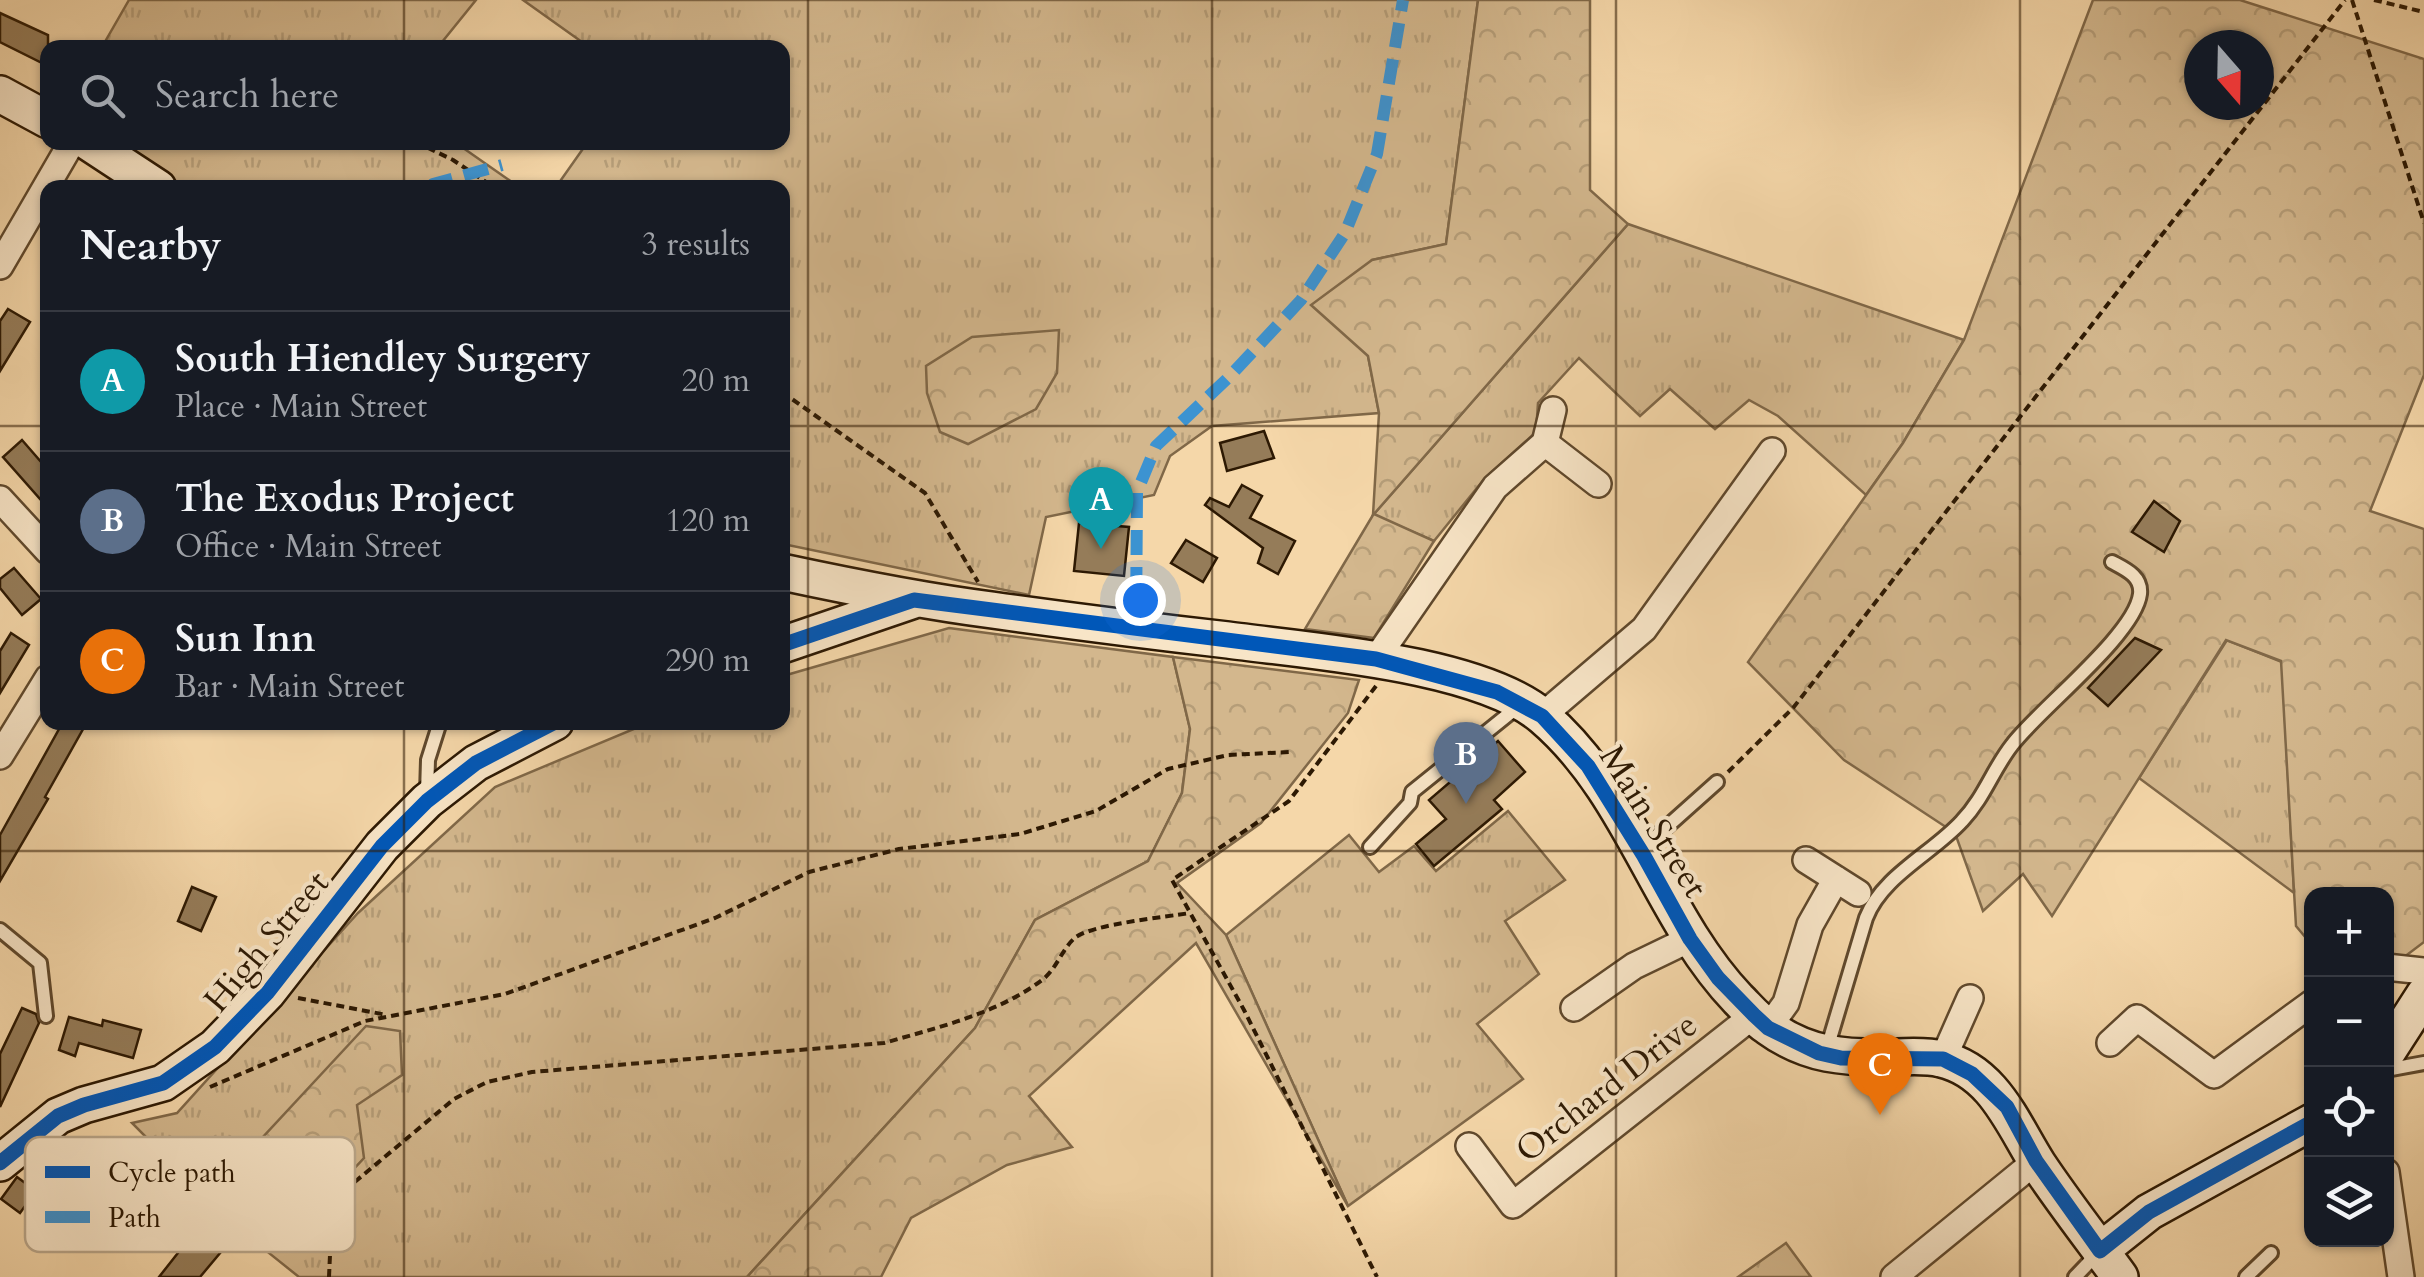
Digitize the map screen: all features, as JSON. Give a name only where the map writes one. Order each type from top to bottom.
[{"type":"street","points":[[0,94],[40,116]]},
{"type":"street","points":[[56,180],[69,150]]},
{"type":"street","points":[[100,150],[146,180]]},
{"type":"street","points":[[0,266],[38,224]]},
{"type":"street","points":[[1385,661],[1495,487],[1545,443],[1553,410]]},
{"type":"street","points":[[1545,443],[1598,484]]},
{"type":"street","points":[[1532,710],[1644,629],[1772,451]]},
{"type":"street","points":[[0,499],[40,542]]},
{"type":"street","name":"Main Street","points":[[790,574],[914,600],[1385,661],[1484,688],[1532,710],[1588,766],[1690,939],[1718,978],[1761,1021],[1841,1058],[1942,1059]]},
{"type":"street","points":[[790,641],[914,600]]},
{"type":"street","points":[[0,756],[40,691]]},
{"type":"street","name":"High Street","points":[[32,1137],[58,1116],[84,1105],[151,1088],[216,1047],[268,992],[382,846],[427,801],[476,763],[540,730]]},
{"type":"street","points":[[1806,860],[1858,893]]},
{"type":"street","points":[[1761,1021],[1786,1002],[1810,925],[1836,879]]},
{"type":"street","points":[[1574,1008],[1634,966],[1690,939]]},
{"type":"street","points":[[2394,967],[2424,971]]},
{"type":"street","points":[[2394,1042],[2424,995]]},
{"type":"street","points":[[1970,998],[1942,1059],[1972,1074],[2007,1107],[2036,1161],[2110,1264],[2149,1212],[2303,1132]]},
{"type":"street","points":[[2110,1043],[2137,1018],[2214,1075],[2304,1009]]},
{"type":"street","name":"Orchard Drive","points":[[1469,1146],[1513,1204],[1761,1021]]},
{"type":"street","name":"High Street","points":[[0,1163],[25,1143]]},
{"type":"street","points":[[1894,1277],[2036,1161]]},
{"type":"street","points":[[2394,1231],[2401,1277]]},
{"type":"lane","points":[[1826,1054],[1866,918],[1876,899],[1962,821],[1984,793],[2012,744],[2071,686],[2133,611],[2140,594],[2138,583],[2129,571],[2112,562]]},
{"type":"lane","points":[[1370,846],[1410,802],[1412,792],[1532,710]]},
{"type":"lane","points":[[427,801],[428,760],[437,730]]},
{"type":"lane","points":[[1640,850],[1717,782]]},
{"type":"lane","points":[[0,930],[40,963],[46,1016]]},
{"type":"lane","points":[[2394,1069],[2424,1063]]},
{"type":"lane","points":[[2246,1277],[2271,1253]]},
{"type":"lane","points":[[2076,1277],[2110,1264]]},
{"type":"path","points":[[2348,0],[2424,224]]},
{"type":"path","points":[[1717,782],[1793,708],[2348,0]]},
{"type":"path","points":[[2374,0],[2424,12]]},
{"type":"path","points":[[432,150],[482,180]]},
{"type":"path","points":[[790,398],[925,492],[976,577],[989,610]]},
{"type":"path","points":[[1378,1277],[1244,1010],[1172,880],[1289,801],[1385,661]]},
{"type":"path","points":[[196,1093],[364,1021],[505,994],[715,918],[809,872],[899,849],[1020,834],[1096,811],[1168,769],[1228,756],[1290,752]]},
{"type":"path","points":[[355,1182],[454,1099],[487,1082],[532,1072],[884,1043],[930,1030],[1016,996],[1046,977],[1076,937],[1102,928],[1190,913]]},
{"type":"path","points":[[268,992],[392,1016]]},
{"type":"path","points":[[329,1277],[330,1252]]},
{"type":"green space","points":[[129,0],[476,0],[444,40],[106,40]]},
{"type":"green space","points":[[523,0],[1478,0],[1446,244],[1372,260],[1368,356],[1379,413],[1212,426],[1170,456],[1154,495],[1046,517],[1029,595],[790,545],[790,180],[561,180],[582,150],[790,150],[790,40],[579,40]]},
{"type":"green space","points":[[1478,0],[1590,0],[1590,190],[1628,224],[1374,514],[1434,541],[1374,638],[1305,629],[1373,515],[1379,413],[1368,356],[1311,305],[1372,260],[1446,244]]},
{"type":"green space","points":[[2093,0],[2240,0],[2424,59],[2424,375],[2370,511],[2424,529],[2424,942],[2394,965],[2394,887],[2304,887],[2304,936],[2296,926],[2281,661],[2226,640],[2052,916],[2023,874],[1983,911],[1955,833],[1844,760],[1748,662],[1903,443],[1964,340]]},
{"type":"green space","points":[[124,150],[466,150],[509,180],[168,180]]},
{"type":"green space","points":[[1628,224],[1964,340],[1903,443],[1866,495],[1778,416],[1749,400],[1715,429],[1670,389],[1640,416],[1579,358],[1538,403],[1536,432],[1485,478],[1434,541],[1373,515]]},
{"type":"green space","points":[[1059,330],[1057,373],[1036,409],[968,444],[940,432],[927,393],[926,366],[972,337]]},
{"type":"green space","points":[[949,628],[1173,657],[1190,729],[1182,793],[1148,861],[1035,920],[975,1028],[747,1277],[299,1277],[268,1252],[355,1252],[355,1137],[146,1137],[132,1123],[177,1113],[358,913],[495,787],[631,730],[790,730],[790,674]]},
{"type":"green space","points":[[2227,640],[2282,662],[2294,893],[2139,778]]},
{"type":"green space","points":[[1173,657],[1359,680],[1348,713],[1261,823],[1177,883],[1226,935],[1348,1206],[1196,943],[1029,1096],[1072,1147],[1007,1165],[911,1218],[881,1277],[747,1277],[975,1028],[1035,920],[1148,861],[1182,793],[1190,729]]},
{"type":"green space","points":[[1508,811],[1565,880],[1505,921],[1539,974],[1477,1024],[1523,1079],[1348,1206],[1226,935],[1349,835],[1379,872],[1414,846],[1436,871]]},
{"type":"green space","points":[[366,1026],[400,1031],[402,1075],[357,1105],[364,1158],[355,1168],[355,1137],[263,1137]]},
{"type":"green space","points":[[1786,1243],[1811,1277],[1738,1277]]},
{"type":"building","points":[[0,13],[48,35],[48,40],[40,40],[40,62],[0,42]]},
{"type":"building","points":[[8,309],[30,322],[0,371],[0,321]]},
{"type":"building","points":[[1264,431],[1274,458],[1227,471],[1220,443]]},
{"type":"building","points":[[22,440],[40,461],[40,499],[3,457]]},
{"type":"building","points":[[1242,485],[1262,496],[1250,518],[1295,541],[1278,574],[1258,563],[1263,548],[1205,505],[1210,498],[1229,507]]},
{"type":"building","points":[[2154,501],[2180,521],[2164,552],[2132,532]]},
{"type":"building","points":[[1079,523],[1129,527],[1124,576],[1074,571]]},
{"type":"building","points":[[1186,540],[1217,558],[1203,582],[1171,563]]},
{"type":"building","points":[[14,568],[40,600],[22,615],[0,588],[0,579]]},
{"type":"building","points":[[11,633],[29,645],[0,693],[0,651]]},
{"type":"building","points":[[2135,638],[2161,650],[2108,706],[2088,688]]},
{"type":"building","points":[[59,730],[83,730],[0,881],[0,835]]},
{"type":"building","points":[[1498,741],[1525,772],[1494,800],[1502,809],[1434,866],[1416,844],[1446,819],[1429,800]]},
{"type":"building","points":[[192,887],[216,897],[201,931],[178,921]]},
{"type":"building","points":[[22,1008],[36,1014],[39,1023],[0,1107],[0,1054]]},
{"type":"building","points":[[69,1017],[102,1026],[103,1020],[141,1030],[133,1058],[79,1043],[75,1056],[59,1050]]},
{"type":"building","points":[[17,1177],[25,1183],[25,1206],[20,1213],[1,1199]]},
{"type":"building","points":[[179,1252],[221,1252],[200,1277],[159,1277]]},
{"type":"marked path","points":[[1136,629],[1137,492],[1156,446],[1228,378],[1301,300],[1345,233],[1377,154],[1403,0]]},
{"type":"marked path","points":[[448,180],[502,165]]},
{"type":"cycle path","points":[[790,642],[914,600],[1376,659],[1497,692],[1542,716],[1588,766],[1690,939],[1718,978],[1768,1028],[1819,1053],[1841,1058],[1943,1059],[1972,1074],[2007,1107],[2036,1161],[2100,1251],[2149,1212],[2304,1126]]},
{"type":"cycle path","points":[[32,1137],[58,1116],[84,1105],[163,1083],[215,1047],[268,992],[382,846],[427,801],[476,763],[540,730]]},
{"type":"cycle path","points":[[0,1163],[25,1143]]},
{"type":"place","name":"South Hiendley Surgery","points":[[1101,549]]},
{"type":"place","name":"The Exodus Project","points":[[1466,804]]},
{"type":"place","name":"Sun Inn","points":[[1880,1115]]}]
